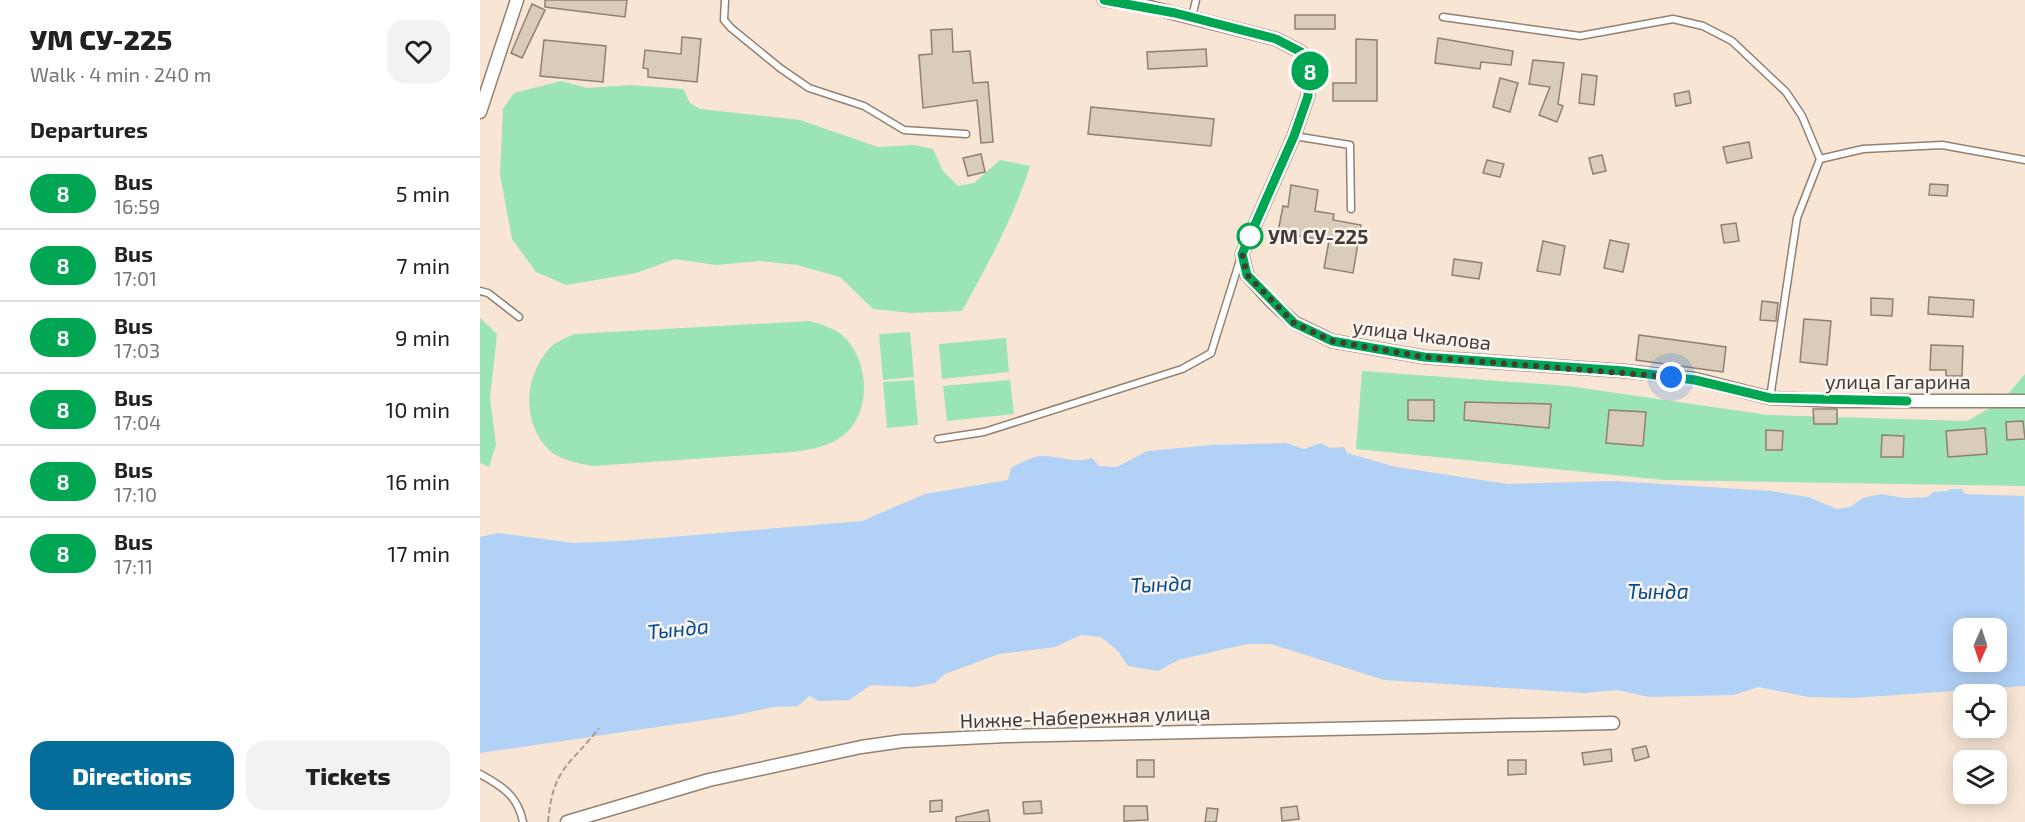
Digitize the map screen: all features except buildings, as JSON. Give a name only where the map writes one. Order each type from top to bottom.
[{"type":"street","points":[[480,112],[517,0]]},
{"type":"street","points":[[1104,0],[1192,17],[1276,39],[1301,52],[1309,63],[1311,79],[1308,96],[1294,136],[1242,254]]},
{"type":"street","name":"улица Чкалова","points":[[1242,254],[1247,275],[1270,301],[1294,323],[1332,341],[1434,358],[1624,371],[1695,380],[1770,398]]},
{"type":"street","name":"улица Гагарина","points":[[1770,398],[1841,401],[2025,401]]},
{"type":"street","name":"Нижне-Набережная улица","points":[[567,822],[708,780],[861,747],[903,741],[1006,736],[1613,723]]},
{"type":"lane","points":[[725,0],[724,20],[731,28],[750,45],[809,88],[864,106],[904,130],[966,134]]},
{"type":"lane","points":[[1192,17],[1196,0]]},
{"type":"lane","points":[[1443,17],[1580,36],[1673,19],[1703,26],[1732,41],[1786,92],[1802,116],[1820,159],[1797,218],[1770,398]]},
{"type":"lane","points":[[1294,136],[1350,145],[1351,209]]},
{"type":"lane","points":[[1820,159],[1863,149],[1942,145],[2025,160]]},
{"type":"lane","points":[[938,439],[984,432],[1182,369],[1210,353],[1242,254]]},
{"type":"lane","points":[[480,291],[488,293],[519,317]]},
{"type":"lane","points":[[480,774],[505,788],[515,799],[523,822]]},
{"type":"path","points":[[548,822],[556,778],[567,762],[584,747],[599,728]]},
{"type":"green space","points":[[561,81],[587,88],[630,85],[683,89],[690,103],[700,109],[800,120],[878,147],[914,145],[933,149],[943,171],[958,186],[974,183],[1000,160],[1030,166],[1008,222],[962,311],[912,313],[873,309],[840,277],[797,265],[760,261],[716,265],[675,259],[636,273],[566,285],[536,272],[512,239],[500,175],[503,109],[514,93]]},
{"type":"green space","points":[[480,318],[497,334],[490,398],[496,444],[489,467],[480,463]]},
{"type":"green space","points":[[810,321],[830,328],[847,340],[860,362],[863,375],[863,401],[859,413],[845,434],[827,445],[793,452],[592,466],[569,461],[553,453],[540,439],[534,426],[529,399],[535,372],[541,359],[552,346],[574,334]]},
{"type":"green space","points":[[910,332],[914,377],[883,380],[879,334]]},
{"type":"green space","points":[[1006,338],[1009,372],[942,379],[939,344]]},
{"type":"green space","points":[[1362,371],[1568,386],[1768,415],[1967,421],[2001,402],[2025,374],[2025,486],[1664,480],[1356,449]]},
{"type":"green space","points":[[914,380],[918,425],[887,428],[883,382]]},
{"type":"green space","points":[[1010,380],[1014,414],[947,421],[943,386]]},
{"type":"water","name":"Тында","points":[[1286,443],[1304,449],[1321,443],[1330,448],[1344,447],[1347,453],[1396,467],[1508,484],[1614,481],[1771,491],[1808,497],[1837,509],[1850,507],[1863,498],[1881,494],[1905,498],[1928,497],[1933,492],[1950,489],[1962,489],[1965,494],[2024,496],[2025,686],[1953,684],[1953,691],[1853,698],[1809,697],[1758,687],[1734,695],[1649,697],[1617,690],[1584,693],[1384,680],[1271,644],[1247,644],[1178,660],[1158,671],[1128,666],[1118,651],[1101,637],[1081,635],[1055,647],[999,654],[945,674],[935,683],[914,687],[871,685],[849,700],[819,701],[809,696],[798,706],[773,707],[732,716],[480,753],[480,537],[498,533],[574,543],[622,541],[862,521],[925,494],[1008,480],[1011,468],[1035,457],[1050,456],[1073,460],[1092,458],[1099,466],[1117,467],[1147,451],[1212,445]]},
{"type":"bus line","name":"8","points":[[1104,0],[1141,5],[1276,39],[1290,44],[1301,52],[1309,63],[1311,79],[1308,96],[1294,136],[1242,254],[1247,275],[1294,323],[1332,341],[1366,349],[1424,357],[1624,371],[1695,380],[1770,398],[1907,401]]},
{"type":"place","name":"УМ СУ-225","points":[[1250,236]]},
{"type":"route","points":[[1250,236],[1250,234],[1242,254],[1247,275],[1294,323],[1332,341],[1366,349],[1424,357],[1624,371],[1671,377]]}]
